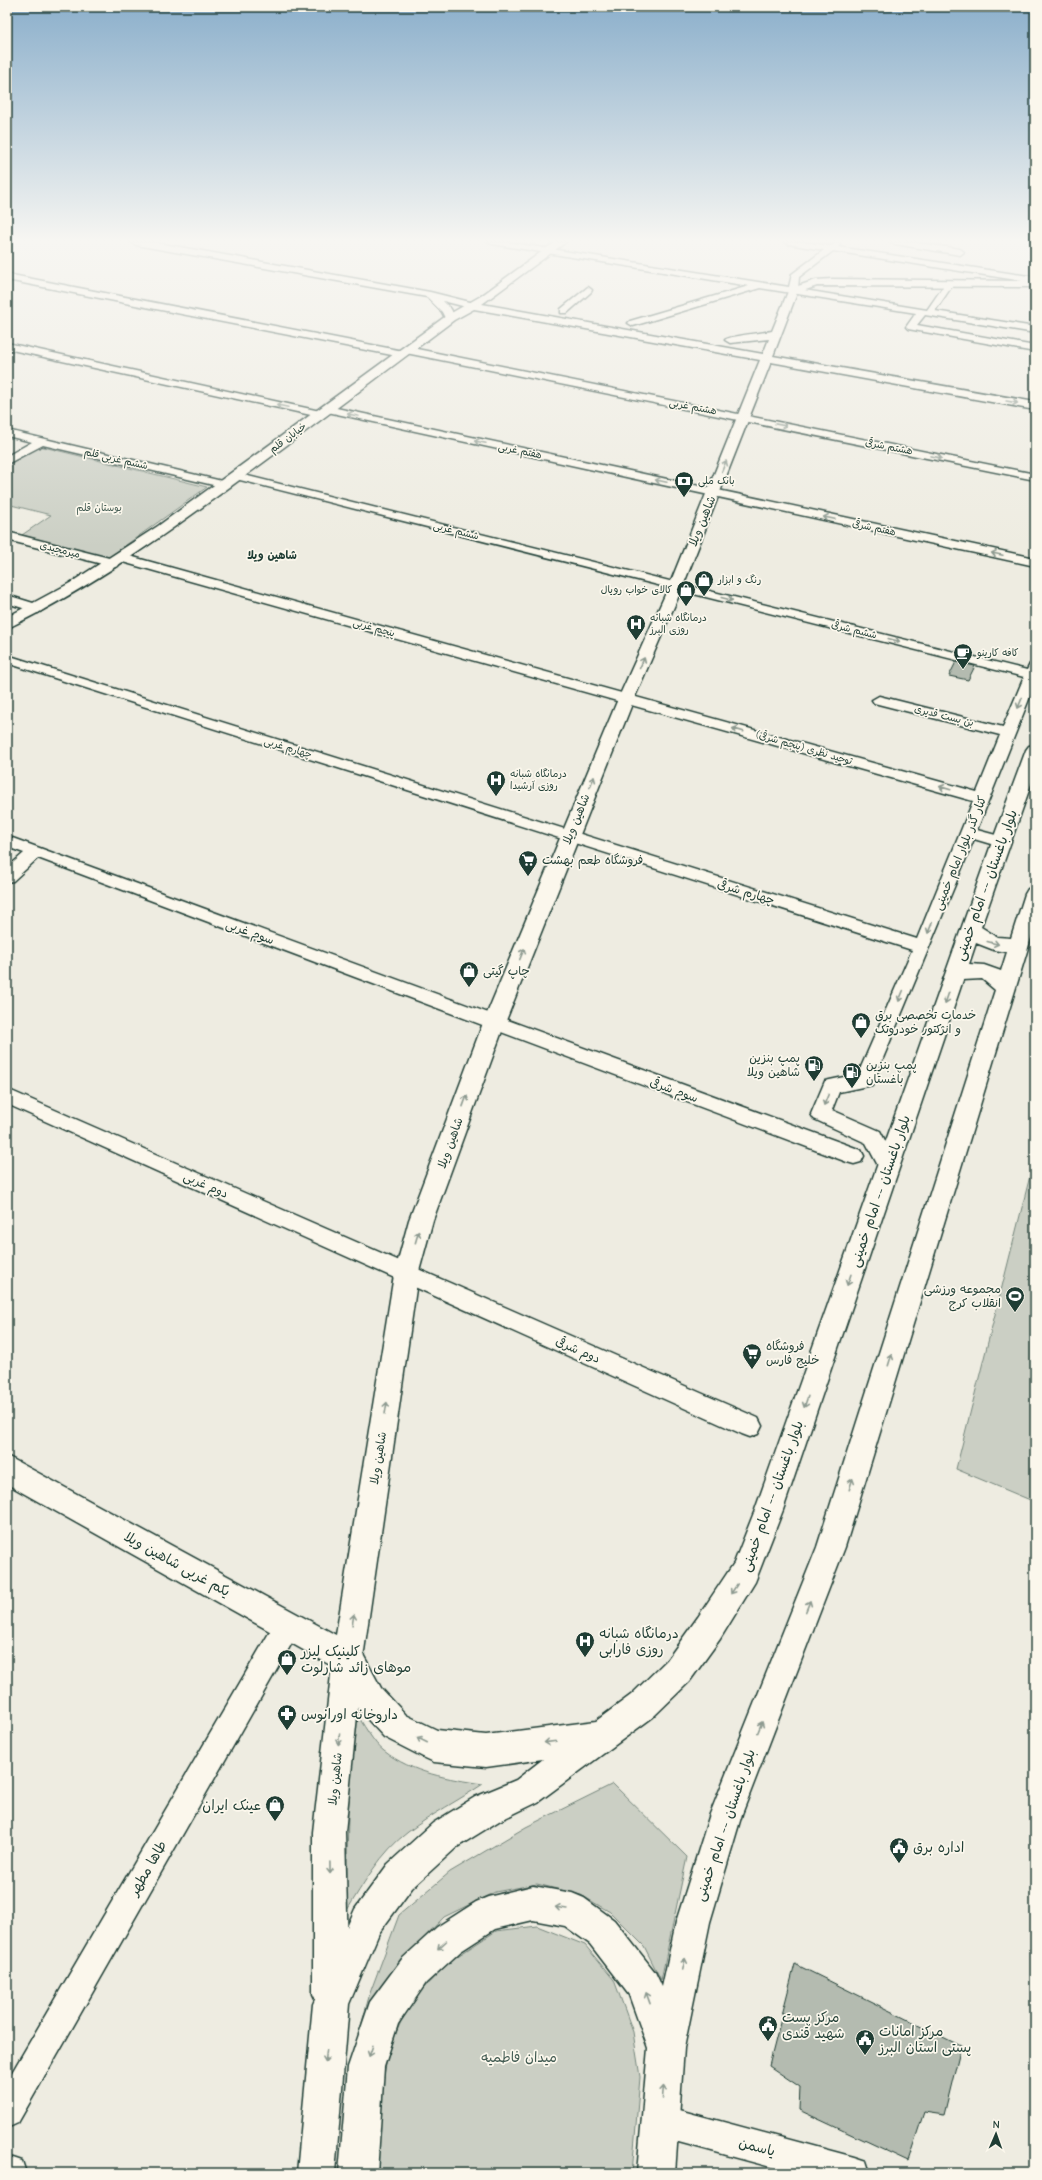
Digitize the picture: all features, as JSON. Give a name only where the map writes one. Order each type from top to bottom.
[{"type":"street","name":"هشتم غربی","points":[[360,344],[743,418]]},
{"type":"street","name":"خیابان قلم","points":[[7,623],[38,609],[118,561],[226,485],[236,476],[415,344]]},
{"type":"street","points":[[725,344],[773,351]]},
{"type":"street","points":[[745,344],[1035,406]]},
{"type":"street","name":"شاهین ویلا","points":[[331,2004],[329,1832],[348,1658],[406,1274],[421,1220],[494,1023],[626,699],[676,586],[743,418],[773,351],[774,344]]},
{"type":"street","points":[[1005,344],[1035,349]]},
{"type":"street","points":[[7,346],[54,356]]},
{"type":"street","points":[[7,357],[54,356]]},
{"type":"street","name":"هفتم غربی","points":[[54,356],[713,493]]},
{"type":"street","name":"هشتم شرقی","points":[[743,418],[1035,477]]},
{"type":"street","name":"ششم غربی قلم","points":[[7,433],[226,485]]},
{"type":"street","points":[[7,461],[42,441]]},
{"type":"street","name":"ششم غربی","points":[[236,476],[676,586]]},
{"type":"street","name":"هفتم شرقی","points":[[713,493],[1035,562]]},
{"type":"street","name":"میرمجیدی","points":[[7,536],[118,561]]},
{"type":"street","name":"پنجم غربی","points":[[118,561],[626,699]]},
{"type":"street","name":"ششم شرقی","points":[[676,586],[1034,671]]},
{"type":"street","points":[[7,599],[38,609]]},
{"type":"street","name":"چهارم غربی","points":[[7,660],[570,836]]},
{"type":"street","name":"کنار گذر بلوار امام خمینی","points":[[889,1167],[873,1137],[821,1114],[832,1086],[865,1080],[922,947],[1034,671]]},
{"type":"street","name":"توحید نظری (پنجم شرقی)","points":[[626,699],[982,798]]},
{"type":"street","name":"بن بست قدیری","points":[[879,700],[1008,733]]},
{"type":"street","name":"بلوار باغستان -- امام خمینی","points":[[316,2173],[331,2004],[367,1921],[400,1876],[445,1835],[487,1809],[527,1791],[642,1706],[678,1671],[709,1628],[745,1572],[769,1510],[1001,842],[1035,750]]},
{"type":"street","points":[[968,832],[1001,842]]},
{"type":"street","name":"چهارم شرقی","points":[[570,836],[922,947]]},
{"type":"street","name":"سوم غربی","points":[[7,841],[494,1023]]},
{"type":"street","points":[[7,877],[35,852]]},
{"type":"street","name":"بلوار باغستان -- امام خمینی","points":[[656,2173],[666,2048],[693,1922],[713,1854],[745,1763],[831,1547],[1035,894]]},
{"type":"street","points":[[971,929],[983,940],[992,944],[1020,944]]},
{"type":"street","points":[[955,974],[974,970],[986,972],[999,978],[1006,990]]},
{"type":"street","name":"سوم شرقی","points":[[494,1023],[854,1156]]},
{"type":"street","name":"دوم غربی","points":[[7,1096],[406,1274]]},
{"type":"street","name":"دوم شرقی","points":[[406,1274],[750,1426]]},
{"type":"street","name":"یکم غربی شاهین ویلا","points":[[7,1469],[348,1658]]},
{"type":"street","name":"طاها مطهر","points":[[7,2112],[288,1625]]},
{"type":"street","points":[[348,1658],[370,1699],[396,1726],[434,1746],[486,1751],[602,1736]]},
{"type":"street","points":[[358,2173],[366,2067],[383,2015],[414,1971],[449,1939],[488,1914],[533,1903],[572,1910],[602,1932],[643,1984],[666,2048]]},
{"type":"street","name":"یاسمن","points":[[660,2121],[854,2173]]},
{"type":"green space","name":"بوستان قلم","points":[[39,446],[207,487],[108,558],[22,535],[51,515],[7,504],[7,466]]},
{"type":"green space","name":"مجموعه ورزشی انقلاب کرج","points":[[1035,1156],[1035,1502],[956,1469]]},
{"type":"green space","points":[[355,1711],[380,1748],[395,1759],[406,1765],[431,1774],[483,1784],[426,1819],[398,1840],[373,1869],[346,1912],[348,1814]]},
{"type":"green space","points":[[613,1784],[687,1857],[661,1980],[644,1946],[610,1912],[581,1895],[537,1884],[495,1892],[444,1917],[399,1964],[361,2026],[370,1993],[399,1915],[450,1872],[526,1827]]},
{"type":"green space","name":"میدان فاطمیه","points":[[537,1926],[585,1945],[614,1980],[633,2032],[640,2077],[632,2173],[374,2173],[377,2114],[389,2048],[410,2002],[450,1961],[496,1931]]},
{"type":"building","name":"کافه کارینو","points":[[956,662],[975,666],[968,680],[949,676]]},
{"type":"building","name":"مرکز امانات پستی استان البرز","points":[[795,1964],[961,2046],[944,2115],[924,2112],[908,2161],[799,2110],[800,2087],[769,2066]]},
{"type":"place","name":"بانک ملی","points":[[684,498]]},
{"type":"place","name":"رنگ و ابزار","points":[[704,597]]},
{"type":"place","name":"کالای خواب رویال","points":[[686,607]]},
{"type":"place","name":"درمانگاه شبانه روزی البرز","points":[[636,641]]},
{"type":"place","name":"کافه کارینو","points":[[963,670]]},
{"type":"place","name":"درمانگاه شبانه روزی آرشیدا","points":[[496,797]]},
{"type":"place","name":"فروشگاه طعم بهشت","points":[[528,877]]},
{"type":"place","name":"چاپ گیتی","points":[[469,988]]},
{"type":"place","name":"خدمات تخصصی برق و انژکتور خودروتک","points":[[861,1039]]},
{"type":"place","name":"پمپ بنزین شاهین ویلا","points":[[814,1082]]},
{"type":"place","name":"پمپ بنزین باغستان","points":[[852,1089]]},
{"type":"place","name":"مجموعه ورزشی انقلاب کرج","points":[[1015,1313]]},
{"type":"place","name":"فروشگاه خلیج فارس","points":[[752,1370]]},
{"type":"place","name":"درمانگاه شبانه روزی فارابی","points":[[585,1658]]},
{"type":"place","name":"کلینیک لیزر موهای زائد شارلوت","points":[[287,1676]]},
{"type":"place","name":"داروخانه اورانوس","points":[[287,1731]]},
{"type":"place","name":"عینک ایران","points":[[275,1822]]},
{"type":"place","name":"اداره برق","points":[[899,1864]]},
{"type":"place","name":"مرکز پست شهید قندی","points":[[768,2042]]},
{"type":"place","name":"مرکز امانات پستی استان البرز","points":[[865,2056]]},
{"type":"district","name":"شاهین ویلا","points":[[272,555]]}]
